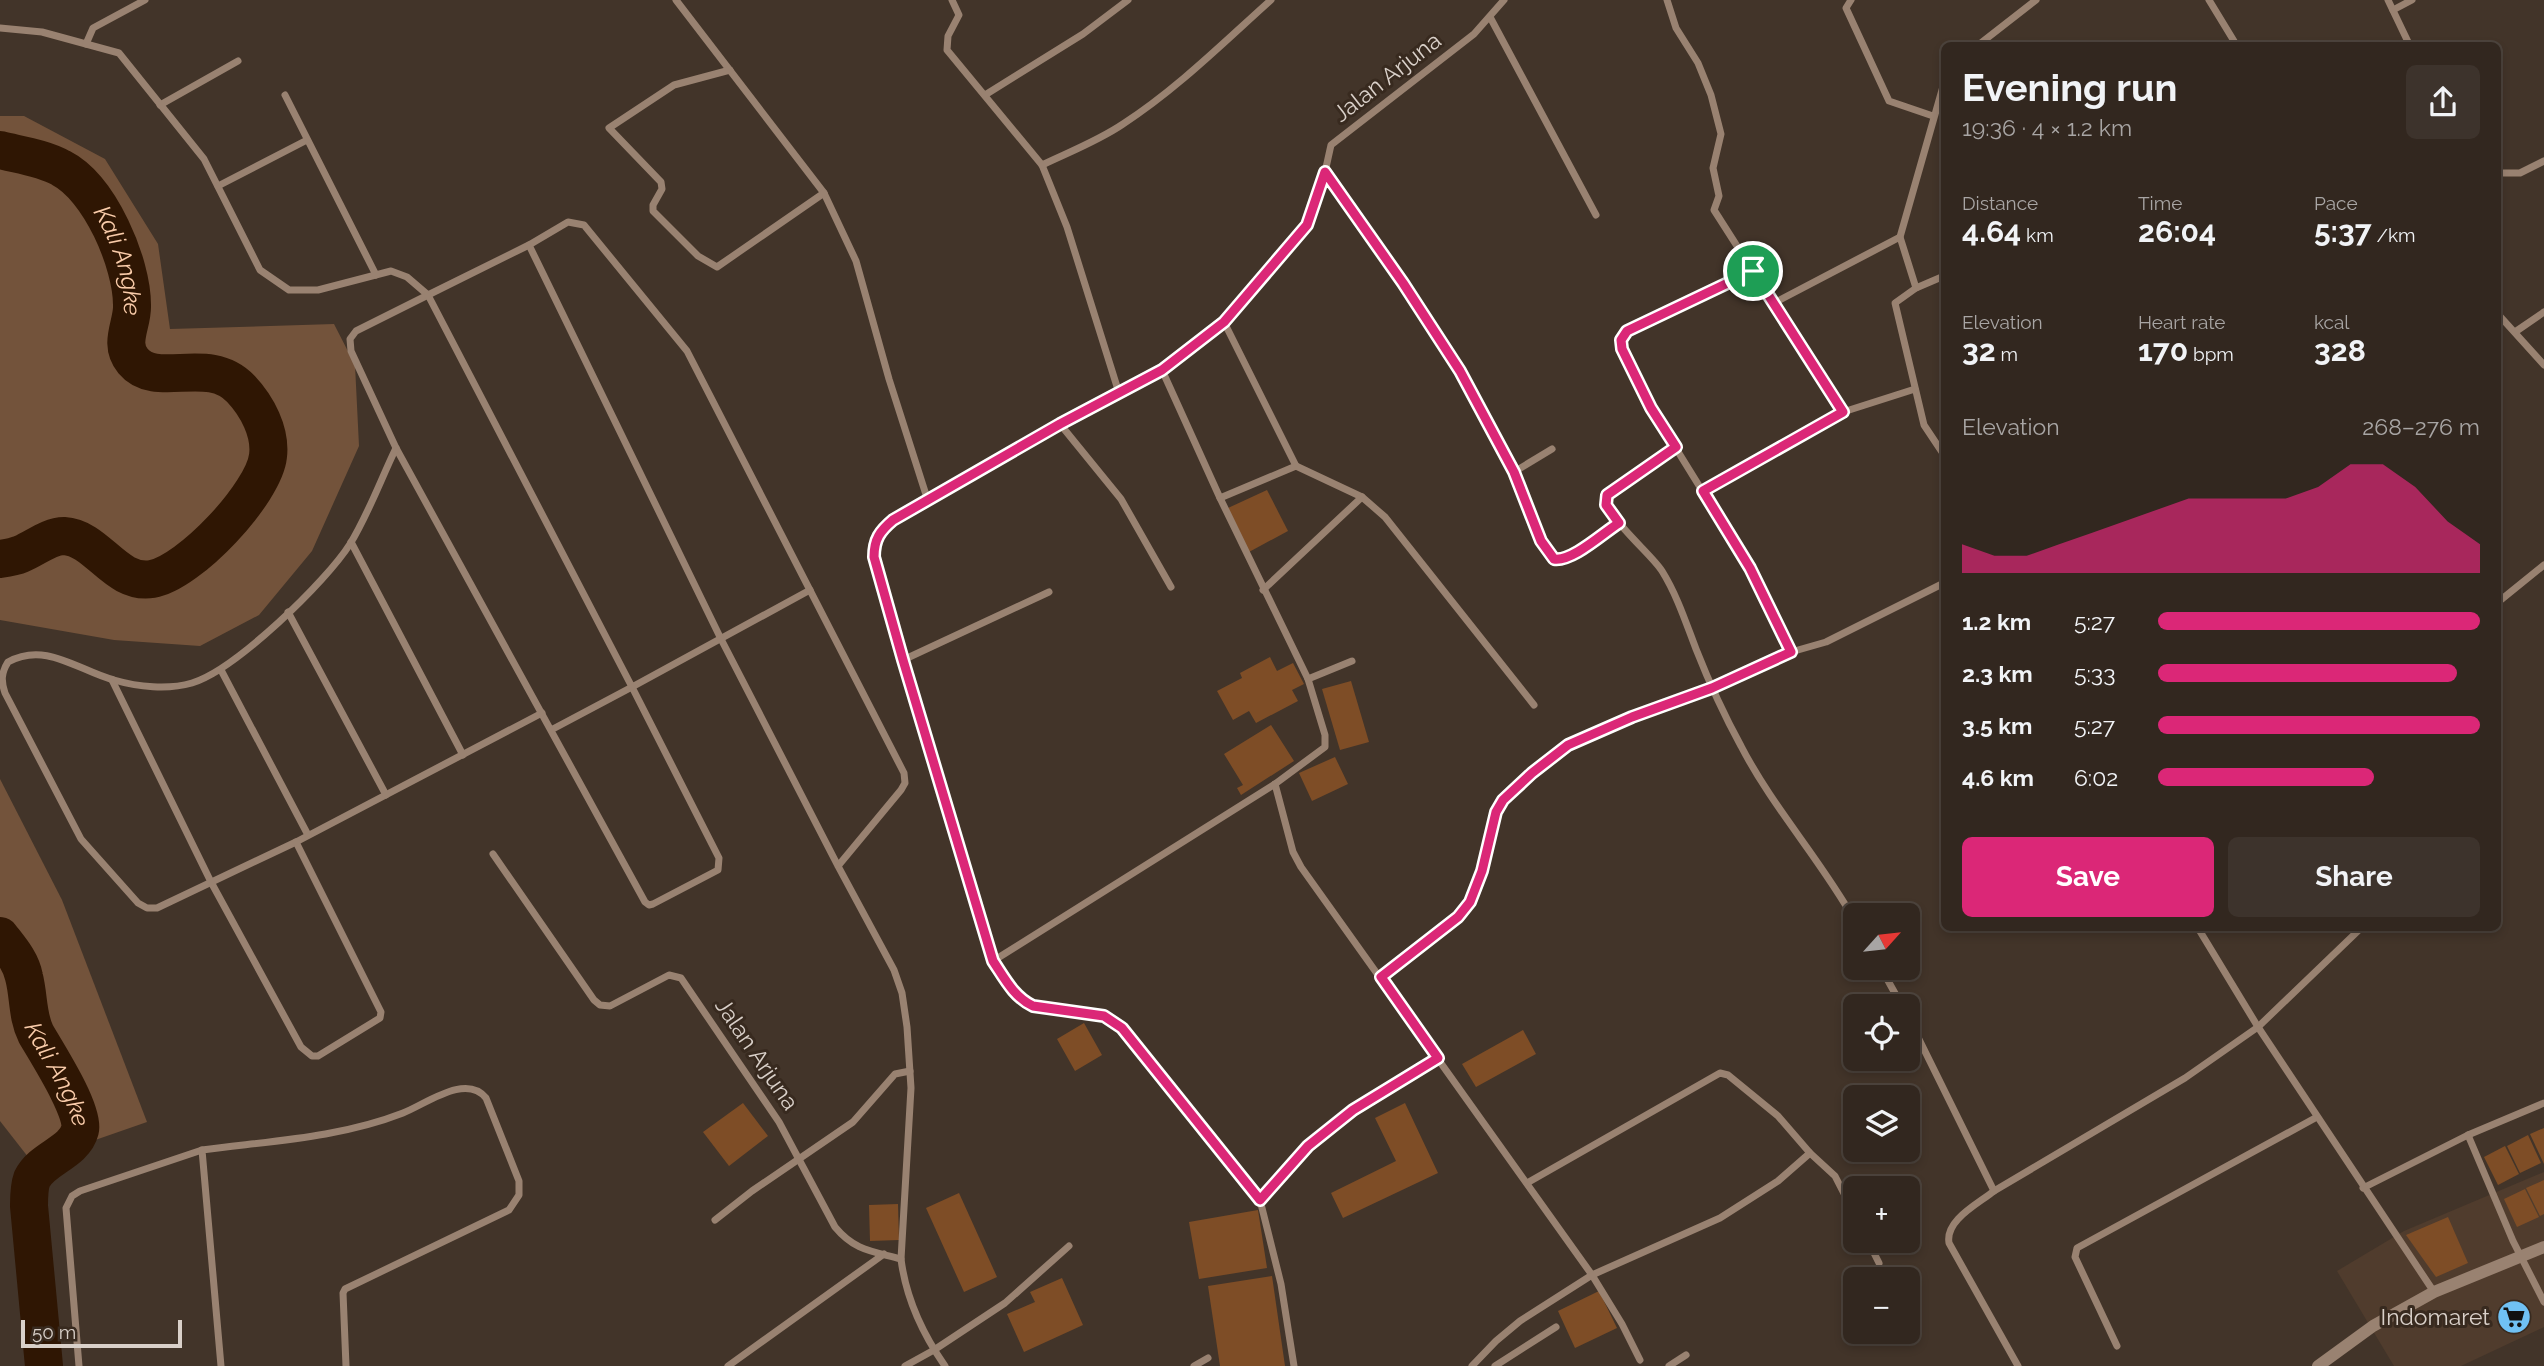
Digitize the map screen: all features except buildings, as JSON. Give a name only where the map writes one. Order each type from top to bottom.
[{"type":"street","points":[[86,44],[93,28],[145,0]]},
{"type":"street","points":[[676,0],[824,193],[856,261],[889,379],[928,501]]},
{"type":"street","points":[[952,0],[959,15],[948,36],[947,50],[1042,165],[1067,227],[1119,393]]},
{"type":"street","points":[[985,95],[1083,34],[1128,0]]},
{"type":"street","points":[[1042,165],[1108,133],[1139,113],[1271,0]]},
{"type":"street","name":"Jalan Arjuna","points":[[1294,1366],[1282,1284],[1260,1200],[1122,1028],[1104,1016],[1033,1006],[1013,991],[993,961],[903,660],[874,557],[874,545],[878,534],[893,520],[1060,424],[1162,370],[1224,322],[1307,225],[1331,145],[1474,34],[1504,0]]},
{"type":"street","points":[[1667,0],[1676,28],[1698,63],[1711,94],[1721,134],[1713,167],[1719,196],[1714,210],[1843,412]]},
{"type":"street","points":[[1851,0],[1846,8],[1889,101],[1933,116]]},
{"type":"street","points":[[1982,42],[2036,0]]},
{"type":"street","points":[[2209,0],[2235,42]]},
{"type":"street","points":[[2388,0],[2408,42]]},
{"type":"street","points":[[2393,10],[2412,0]]},
{"type":"street","points":[[1490,17],[1597,215]]},
{"type":"street","points":[[0,28],[42,32],[119,53],[204,159],[260,270],[289,290],[318,290],[391,271],[407,277],[428,295],[719,858],[720,863],[715,873],[653,904],[645,902],[396,449],[351,351],[350,339],[356,331],[428,295],[529,245],[568,222],[584,225],[687,351],[905,779],[901,790],[838,866]]},
{"type":"street","points":[[160,105],[237,61]]},
{"type":"street","points":[[730,70],[674,85],[608,128],[661,182],[662,189],[653,205],[653,211],[698,256],[717,267],[824,193]]},
{"type":"street","points":[[1916,288],[1900,237],[1941,92]]},
{"type":"street","points":[[285,95],[376,275]]},
{"type":"street","points":[[218,186],[307,139]]},
{"type":"street","points":[[2501,173],[2520,173],[2544,161]]},
{"type":"street","points":[[1325,172],[1403,283],[1460,371],[1514,472],[1541,541],[1554,559],[1563,560],[1574,555],[1619,523]]},
{"type":"street","points":[[1774,303],[1900,237]]},
{"type":"street","points":[[529,245],[721,639],[894,970],[902,993],[910,1071],[901,1259],[903,1280],[920,1326],[945,1366]]},
{"type":"street","points":[[1753,271],[1627,331],[1621,340],[1622,349],[1651,408],[1750,568],[1791,652]]},
{"type":"street","points":[[1941,277],[1916,288],[1895,303],[1924,425],[1941,450]]},
{"type":"street","points":[[2515,331],[2544,312]]},
{"type":"street","points":[[2501,317],[2544,365]]},
{"type":"street","points":[[1224,322],[1296,466],[1362,497],[1385,517],[1534,705]]},
{"type":"street","points":[[993,961],[1275,784],[1325,747],[1325,735],[1308,679],[1263,590],[1162,370]]},
{"type":"street","points":[[1703,491],[1843,412],[1915,389]]},
{"type":"street","points":[[1060,424],[1121,499],[1171,587]]},
{"type":"street","points":[[1676,447],[1607,495],[1606,505],[1663,572],[1679,604],[1712,688],[1750,763],[1845,903]]},
{"type":"street","points":[[396,449],[351,542],[336,565],[288,612],[221,670],[192,683],[145,686],[112,680],[64,659],[45,656],[15,658],[8,662],[1,682],[5,694],[81,839],[138,903],[148,908],[157,908],[296,842],[541,713]]},
{"type":"street","points":[[1514,472],[1552,449]]},
{"type":"street","points":[[1220,498],[1296,466]]},
{"type":"street","points":[[1263,590],[1362,497]]},
{"type":"street","points":[[351,542],[463,755]]},
{"type":"street","points":[[2501,600],[2544,565]]},
{"type":"street","points":[[1381,977],[1458,917],[1470,902],[1482,871],[1496,812],[1503,800],[1568,745],[1632,717],[1712,688],[1791,652],[1826,642],[1941,584]]},
{"type":"street","points":[[551,730],[810,590]]},
{"type":"street","points":[[903,660],[1049,592]]},
{"type":"street","points":[[288,612],[386,795]]},
{"type":"street","points":[[1308,679],[1352,661]]},
{"type":"street","points":[[221,670],[308,835]]},
{"type":"street","points":[[112,680],[211,883],[301,1047],[312,1056],[318,1056],[380,1018],[381,1012],[296,842]]},
{"type":"street","points":[[1275,784],[1296,860],[1592,1275],[1640,1360]]},
{"type":"street","name":"Jalan Arjuna","points":[[493,854],[600,1005],[610,1006],[669,975],[681,978],[751,1078],[800,1157],[835,1227],[848,1242],[863,1250],[901,1259]]},
{"type":"street","points":[[2200,931],[2258,1027],[2434,1292]]},
{"type":"street","points":[[2018,1366],[1949,1243],[1948,1236],[1953,1224],[1994,1191],[2185,1078],[2258,1027],[2358,931]]},
{"type":"street","points":[[1920,1041],[1994,1191]]},
{"type":"street","points":[[1260,1200],[1308,1146],[1353,1110],[1438,1058]]},
{"type":"street","points":[[715,1220],[752,1191],[853,1122],[895,1074],[910,1071]]},
{"type":"street","points":[[1527,1184],[1720,1073],[1728,1076],[1778,1116],[1810,1153],[1835,1176],[1843,1192]]},
{"type":"street","points":[[79,1366],[66,1208],[72,1196],[202,1150],[337,1133],[362,1127],[465,1088],[477,1089],[486,1098],[519,1181],[517,1199],[509,1210],[345,1289],[346,1366]]},
{"type":"street","points":[[2363,1188],[2468,1135],[2544,1103]]},
{"type":"street","points":[[2117,1346],[2075,1257],[2077,1248],[2317,1117]]},
{"type":"street","points":[[2468,1135],[2521,1257],[2544,1302]]},
{"type":"street","points":[[202,1150],[221,1366]]},
{"type":"street","points":[[1472,1366],[1520,1321],[1592,1275],[1720,1218],[1778,1181],[1810,1153]]},
{"type":"street","points":[[905,1366],[1005,1303],[1069,1246]]},
{"type":"street","points":[[2318,1366],[2373,1326],[2434,1292],[2544,1247]]},
{"type":"street","points":[[1875,1253],[1880,1263]]},
{"type":"street","points":[[728,1366],[884,1254]]},
{"type":"street","points":[[1495,1366],[1556,1327]]},
{"type":"street","points":[[1669,1366],[1686,1355]]},
{"type":"street","points":[[1194,1366],[1208,1358]]},
{"type":"shaded area","points":[[0,116],[24,116],[105,159],[158,244],[170,329],[334,324],[355,365],[359,446],[312,551],[259,615],[200,646],[114,640],[0,620]]},
{"type":"shaded area","points":[[0,779],[62,900],[147,1122],[32,1162],[0,1121]]},
{"type":"shaded area","points":[[2544,1172],[2544,1327],[2461,1366],[2394,1366],[2337,1271],[2404,1231]]},
{"type":"waterway","name":"Kali Angke","points":[[0,150],[39,159],[61,168],[89,192],[101,209],[120,248],[131,288],[132,312],[126,340],[133,361],[143,369],[155,373],[199,372],[228,379],[241,389],[257,411],[265,429],[268,447],[263,472],[239,510],[204,547],[167,574],[152,579],[127,575],[87,544],[64,536],[47,540],[18,555],[0,559]]},
{"type":"waterway","name":"Kali Angke","points":[[0,936],[15,955],[23,971],[33,1027],[71,1097],[80,1121],[77,1138],[37,1172],[30,1189],[29,1206],[44,1366]]},
{"type":"place","name":"Indomaret","points":[[2514,1317]]},
{"type":"route","points":[[1325,172],[1403,283],[1460,371],[1514,472],[1541,541],[1554,559],[1563,560],[1619,523],[1606,505],[1607,495],[1657,463],[1676,447],[1651,408],[1622,349],[1621,340],[1627,331],[1753,271],[1843,412],[1703,491],[1750,568],[1791,652],[1712,688],[1632,717],[1568,745],[1503,800],[1496,812],[1482,871],[1470,902],[1458,917],[1381,977],[1438,1058],[1353,1110],[1308,1146],[1260,1200],[1122,1028],[1104,1016],[1033,1006],[1013,991],[993,961],[874,557],[878,534],[893,520],[998,459],[1162,370],[1224,322],[1307,225],[1325,172]]}]
